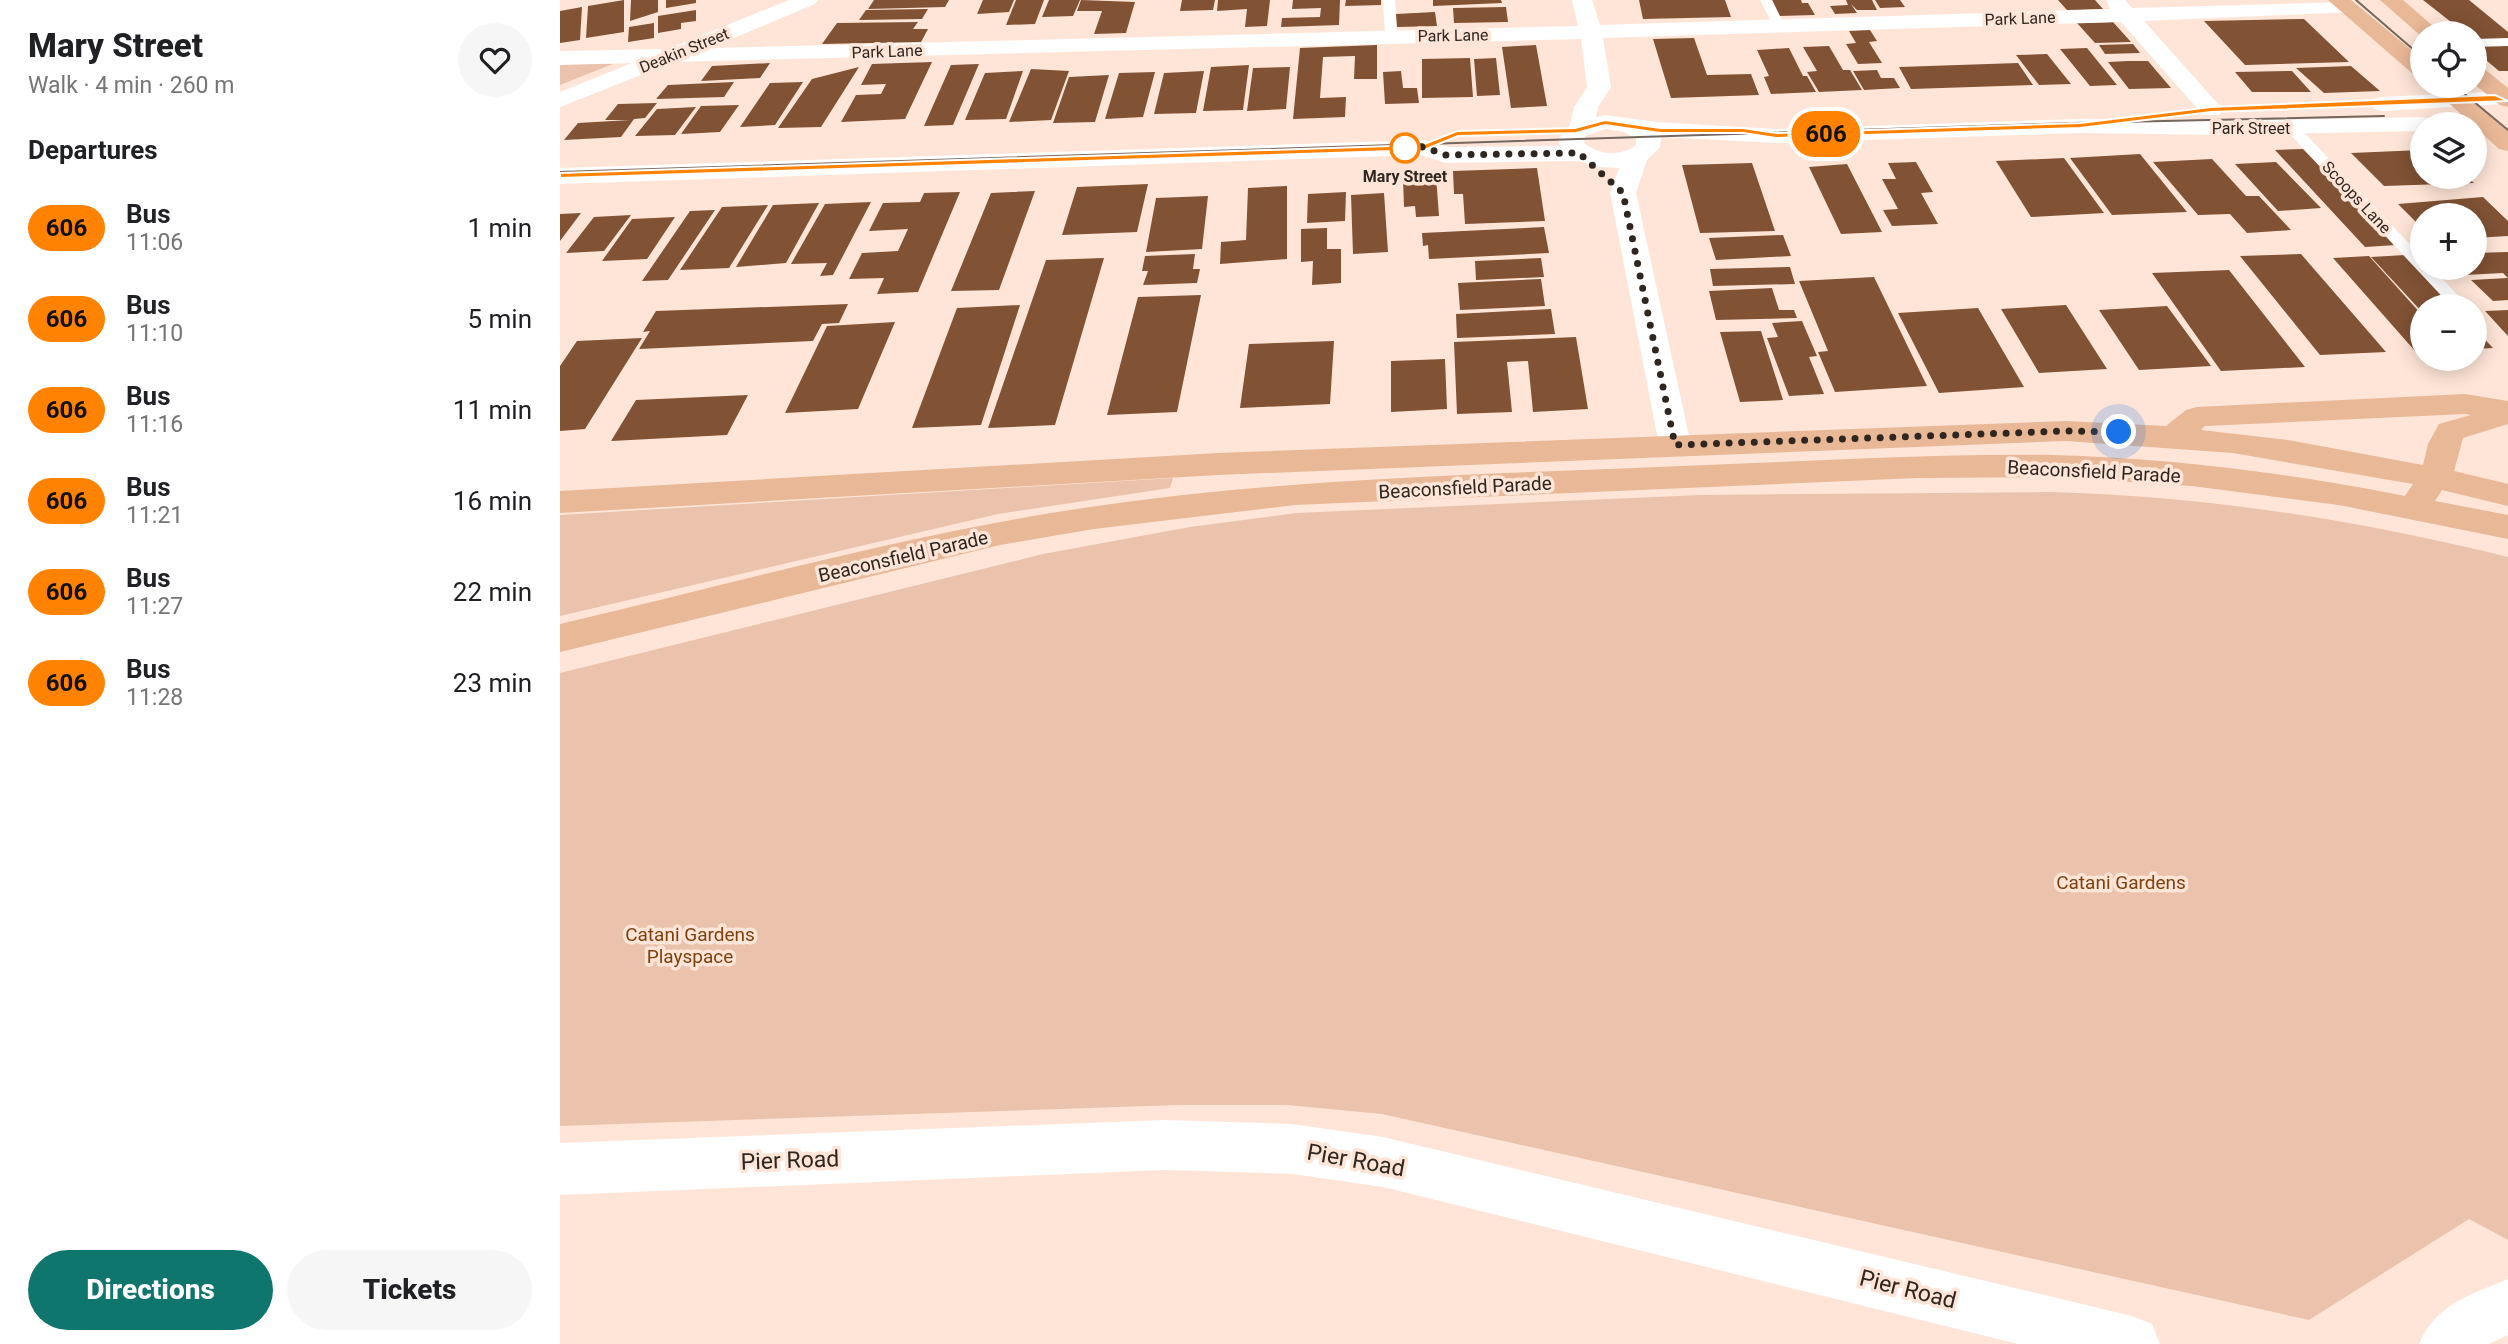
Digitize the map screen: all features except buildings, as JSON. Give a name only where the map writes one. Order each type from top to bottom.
[{"type":"main road","points":[[2390,0],[2415,21]]},
{"type":"main road","points":[[2342,4],[2410,60]]},
{"type":"main road","points":[[2487,85],[2507,106]]},
{"type":"main road","points":[[2455,98],[2471,112]]},
{"type":"main road","points":[[2487,126],[2508,145]]},
{"type":"main road","name":"Beaconsfield Parade","points":[[2173,436],[2197,417],[2465,404],[2508,412]]},
{"type":"main road","name":"Beaconsfield Parade","points":[[2382,500],[2368,449],[2374,425],[2382,415],[2403,407]]},
{"type":"main road","name":"Beaconsfield Parade","points":[[2415,507],[2435,478],[2450,431],[2508,412]]},
{"type":"main road","name":"Beaconsfield Parade","points":[[560,502],[1218,464],[2066,431],[2173,436],[2372,466],[2508,495]]},
{"type":"main road","name":"Beaconsfield Parade","points":[[560,638],[1000,533],[1094,518],[1295,495],[1917,467],[2053,466],[2192,475],[2382,500],[2508,527]]},
{"type":"street","name":"Deakin Street","points":[[560,100],[808,0]]},
{"type":"street","points":[[1582,0],[1591,32],[1599,87],[1621,107],[1637,140],[1623,193],[1675,445]]},
{"type":"street","name":"Park Lane","points":[[560,58],[1591,32],[1779,26],[2120,7],[2342,4]]},
{"type":"street","points":[[2120,7],[2211,110]]},
{"type":"street","points":[[1599,87],[1586,107],[1581,142],[1623,193]]},
{"type":"street","name":"Park Street","points":[[2080,126],[2211,110],[2410,96]]},
{"type":"street","name":"Park Street","points":[[2471,98],[2507,106]]},
{"type":"street","name":"Park Street","points":[[2487,118],[2507,106]]},
{"type":"street","points":[[560,176],[1424,147],[1445,155],[1581,142],[1605,122],[1637,140]]},
{"type":"street","name":"Park Street","points":[[1637,140],[1750,148],[1776,136],[2080,126],[2292,128],[2410,124]]},
{"type":"street","points":[[1581,142],[1611,160],[1637,140]]},
{"type":"street","name":"Pier Road","points":[[560,1169],[1165,1145],[1292,1149],[1383,1162],[2132,1344]]},
{"type":"street","points":[[2447,1344],[2468,1325],[2508,1307]]},
{"type":"lane","points":[[1389,0],[1391,37]]},
{"type":"lane","points":[[1766,0],[1779,26]]},
{"type":"lane","points":[[2487,43],[2508,42]]},
{"type":"lane","name":"Scoops Lane","points":[[2292,128],[2410,253]]},
{"type":"lane","name":"Scoops Lane","points":[[2435,280],[2449,294]]},
{"type":"green space","points":[[560,64],[613,64],[560,85]]},
{"type":"green space","points":[[1173,478],[1170,488],[998,514],[560,616],[560,515]]},
{"type":"green space","name":"Catani Gardens","points":[[2051,492],[2109,494],[2281,512],[2395,532],[2508,557],[2508,1240],[2469,1219],[2309,1320],[1382,1114],[1287,1105],[1177,1105],[560,1126],[560,673],[1043,554],[1190,527],[1297,513],[1700,495]]},
{"type":"tram line","points":[[2356,0],[2410,47]]},
{"type":"tram line","points":[[2469,98],[2508,130]]},
{"type":"tram line","points":[[560,172],[2074,123],[2384,116]]},
{"type":"bus line","name":"606","points":[[560,176],[1424,147],[1457,133],[1576,131],[1605,122],[1660,131],[1743,131],[1776,136],[2080,126],[2143,116],[2211,110],[2356,106],[2495,97],[2504,97],[2508,101]]},
{"type":"place","name":"Mary Street","points":[[1405,148]]},
{"type":"route","points":[[1405,148],[1401,148],[1424,147],[1445,155],[1579,153],[1586,156],[1623,193],[1675,445],[2066,431],[2119,432]]},
{"type":"park label","name":"Catani Gardens Playspace","points":[[690,945]]}]
